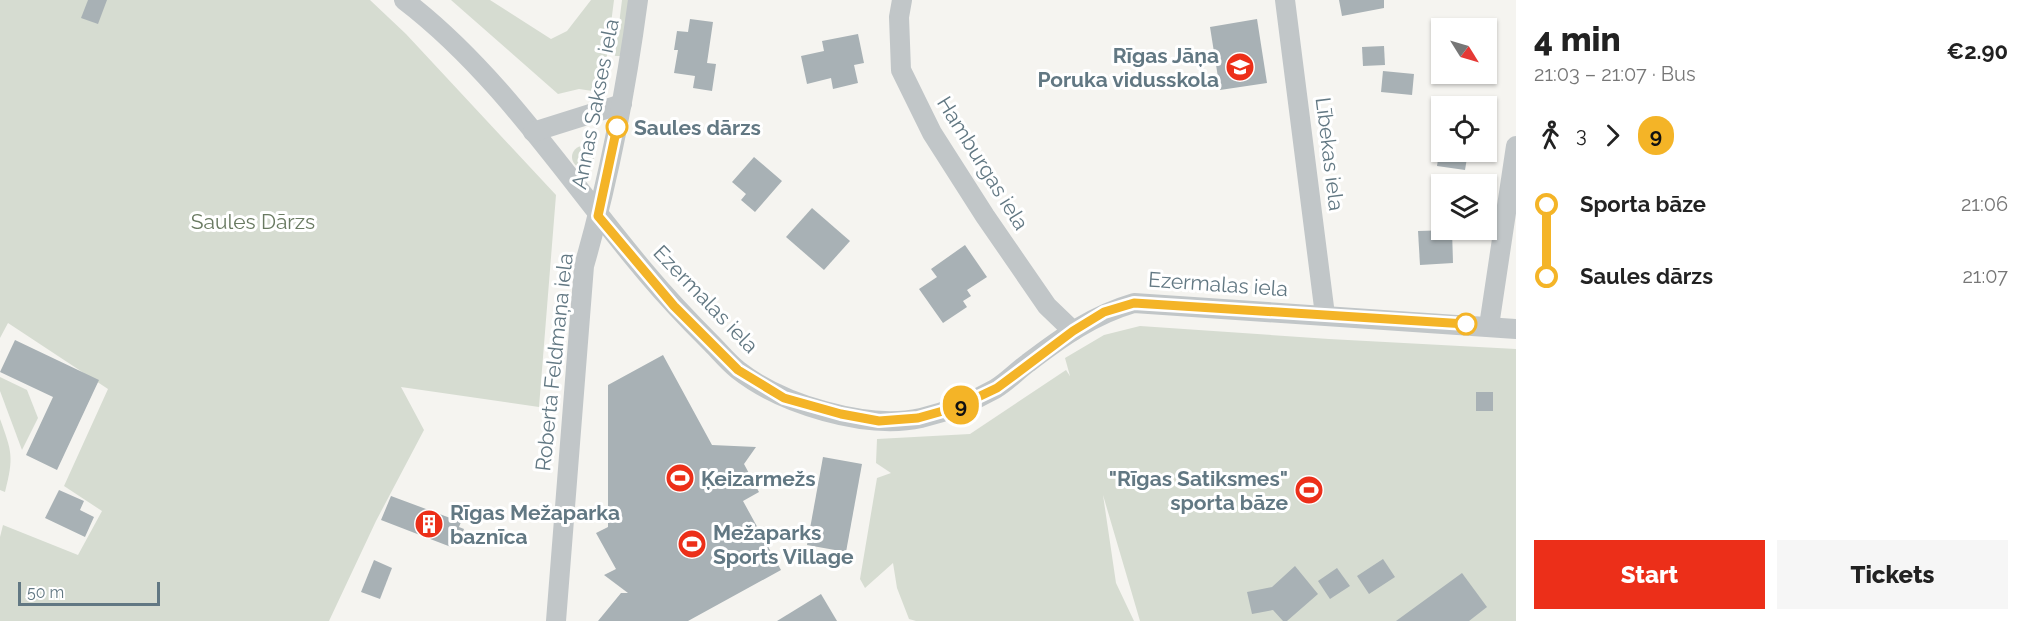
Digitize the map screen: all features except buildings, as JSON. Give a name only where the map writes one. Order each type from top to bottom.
[{"type":"street","name":"Ezermalas iela","points":[[404,0],[465,53],[533,132],[598,216],[674,306],[738,370],[784,398],[841,414],[889,420],[918,418],[957,407],[997,388],[1073,331],[1104,312],[1134,303],[1516,329]]},
{"type":"street","name":"Annas Sakses iela","points":[[598,216],[622,104],[638,0]]},
{"type":"street","name":"Hamburgas iela","points":[[902,0],[899,17],[901,70],[932,133],[985,216],[1047,306],[1073,331]]},
{"type":"street","name":"Lībekas iela","points":[[1285,0],[1325,315]]},
{"type":"street","points":[[533,132],[622,104]]},
{"type":"street","points":[[1489,326],[1516,146]]},
{"type":"street","name":"Roberta Feldmaņa iela","points":[[556,621],[584,266],[598,216]]},
{"type":"green space","name":"Saules Dārzs","points":[[0,0],[370,0],[406,34],[556,195],[539,407],[401,387],[424,430],[376,521],[329,621],[0,621],[0,537],[3,525],[78,555],[102,511],[64,486],[108,389],[8,323],[0,338]]},
{"type":"green space","points":[[451,0],[490,0],[551,39],[567,31],[591,0],[614,0],[603,86],[599,92],[579,89],[558,94]]},
{"type":"green space","points":[[622,0],[629,0],[622,56],[615,56]]},
{"type":"green space","points":[[583,146],[591,149],[594,157],[591,165],[583,168],[575,165],[572,157],[575,149]]},
{"type":"green space","name":"\"Rīgas Satiksmes\" sporta bāze","points":[[1140,326],[1516,349],[1516,621],[1140,621],[1103,495],[1116,583],[1134,621],[916,621],[909,619],[897,588],[893,563],[865,588],[860,579],[877,478],[891,473],[876,463],[877,439],[970,434],[1066,370],[1070,376],[1065,358],[1104,335]]},
{"type":"green space","points":[[0,377],[27,390],[38,418],[22,450],[0,391]]},
{"type":"green space","points":[[0,419],[7,439],[11,462],[5,492],[0,490]]},
{"type":"bus line","name":"9","points":[[617,127],[598,216],[674,306],[738,370],[784,398],[841,414],[879,421],[918,418],[957,407],[997,388],[1029,362],[1104,312],[1134,303],[1466,324]]},
{"type":"place","name":"Rīgas Jāņa Poruka vidusskola","points":[[1240,67]]},
{"type":"place","name":"Saules dārzs","points":[[617,127]]},
{"type":"place","name":"Ķeizarmežs","points":[[680,478]]},
{"type":"place","name":"\"Rīgas Satiksmes\" sporta bāze","points":[[1309,490]]},
{"type":"place","name":"Rīgas Mežaparka baznīca","points":[[429,524]]},
{"type":"place","name":"Mežaparks Sports Village","points":[[692,544]]}]
